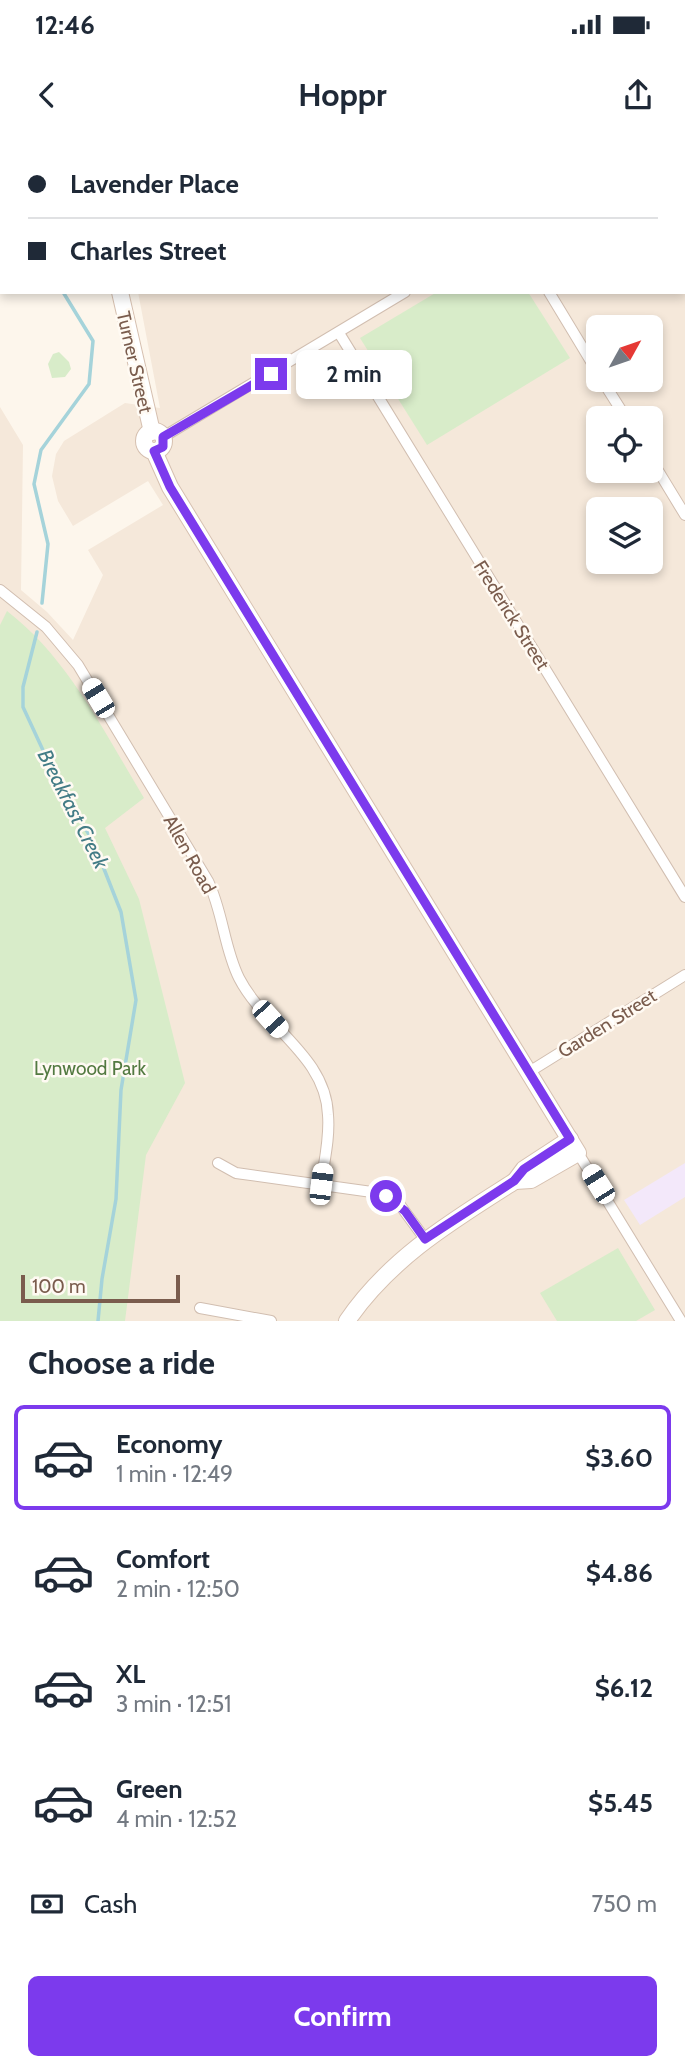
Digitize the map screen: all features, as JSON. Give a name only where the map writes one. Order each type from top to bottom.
[{"type":"street","name":"Turner Street","points":[[120,294],[170,487],[681,1321]]},
{"type":"street","points":[[156,440],[402,294]]},
{"type":"street","points":[[550,294],[586,353]]},
{"type":"street","name":"Frederick Street","points":[[339,333],[685,897]]},
{"type":"street","points":[[663,479],[685,515]]},
{"type":"street","name":"Allen Road","points":[[0,590],[41,622],[78,665],[204,874],[215,897],[233,964],[244,987],[317,1074],[327,1100],[328,1115],[321,1184]]},
{"type":"street","name":"Garden Street","points":[[529,1072],[685,975]]},
{"type":"street","points":[[347,1321],[376,1284],[425,1239],[514,1181],[524,1169],[574,1146]]},
{"type":"street","points":[[218,1163],[236,1173],[371,1191],[386,1196],[405,1211],[425,1239]]},
{"type":"street","points":[[200,1308],[271,1321]]},
{"type":"shaded area","points":[[138,294],[685,294],[685,1321],[0,1321],[0,407],[23,445],[21,590],[47,612],[73,640],[103,575],[88,550],[163,505],[148,481],[73,526],[58,501],[52,476],[56,454],[64,441],[125,403],[160,408]]},
{"type":"shaded area","points":[[685,1163],[685,1197],[640,1225],[624,1200]]},
{"type":"green space","points":[[434,294],[529,294],[570,358],[427,445],[360,338]]},
{"type":"green space","points":[[59,352],[69,362],[71,369],[65,377],[52,378],[48,364],[53,354]]},
{"type":"green space","name":"Lynwood Park","points":[[7,611],[49,651],[67,674],[144,798],[105,828],[139,899],[185,1083],[146,1155],[125,1321],[0,1321],[0,625]]},
{"type":"green space","points":[[618,1248],[655,1310],[636,1321],[557,1321],[540,1293]]},
{"type":"waterway","name":"Breakfast Creek","points":[[42,603],[48,544],[34,484],[41,450],[89,384],[93,341],[64,294]]},
{"type":"waterway","name":"Breakfast Creek","points":[[37,632],[23,687],[23,707],[60,787],[93,841],[121,912],[136,1000],[121,1090],[116,1199],[102,1279],[98,1321]]},
{"type":"route","points":[[271,374],[163,437],[163,447],[154,451],[170,487],[570,1139],[524,1169],[514,1181],[425,1239],[400,1205],[386,1196]]}]
